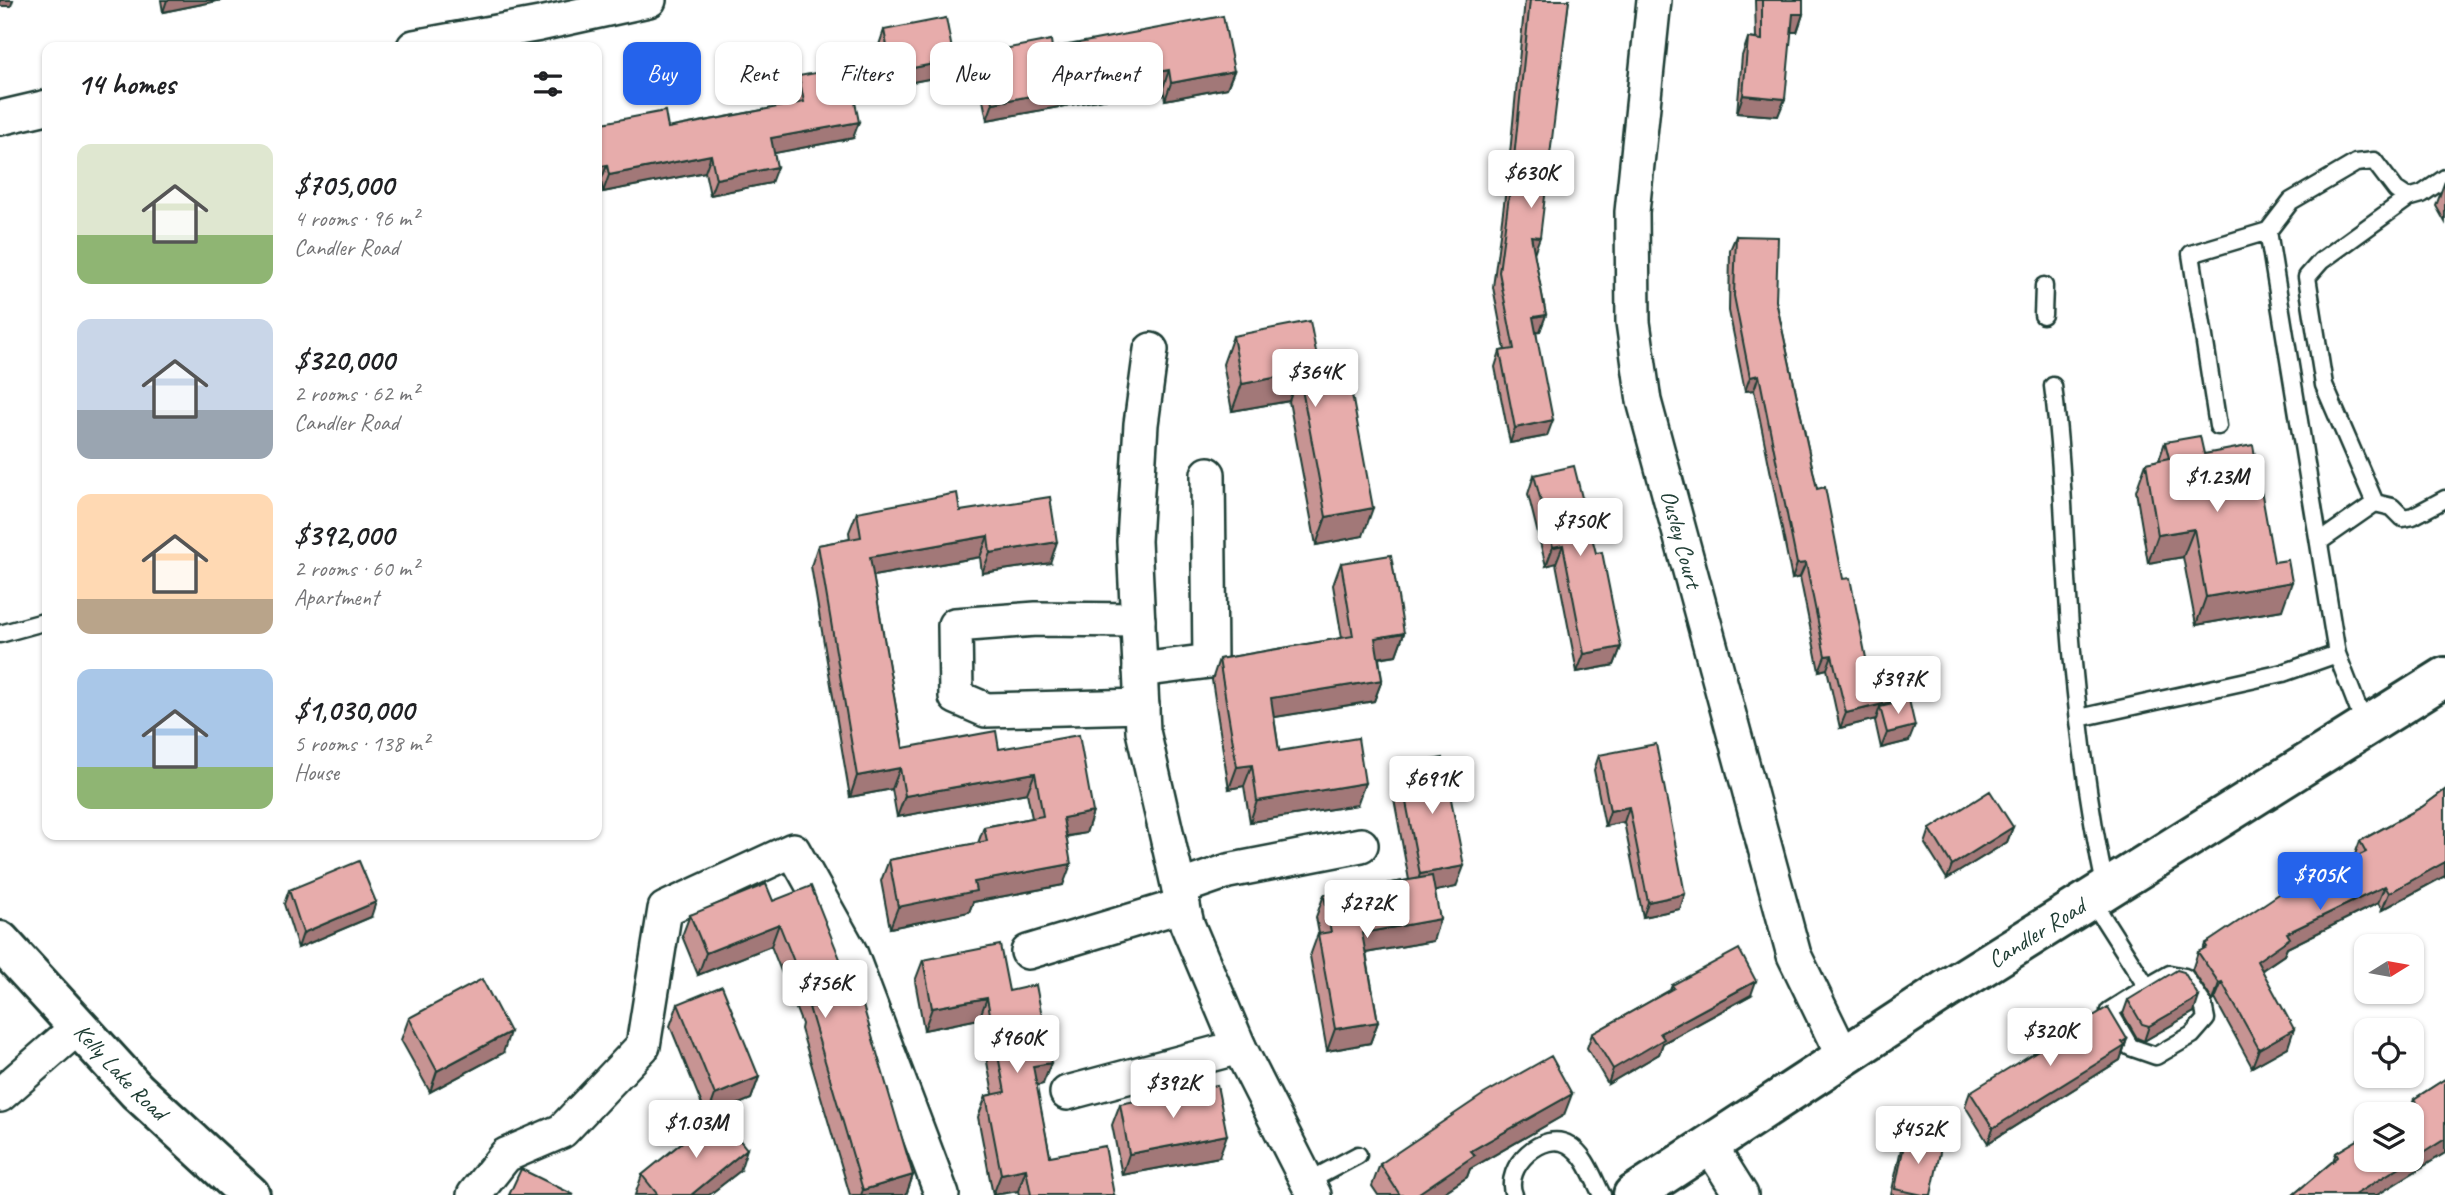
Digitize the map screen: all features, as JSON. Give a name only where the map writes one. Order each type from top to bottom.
[{"type":"main road","name":"Candler Road","points":[[1633,1195],[2098,894],[2445,677]]},
{"type":"main road","name":"Kelly Lake Road","points":[[0,941],[137,1091],[250,1195]]},
{"type":"street","points":[[441,42],[649,0]]},
{"type":"street","name":"Ousley Court","points":[[1654,0],[1632,212],[1633,322],[1644,401],[1794,955],[1844,1058]]},
{"type":"street","points":[[0,118],[42,108]]},
{"type":"street","points":[[1151,350],[1141,424],[1134,541],[1143,731],[1187,924],[1239,1047],[1311,1189]]},
{"type":"street","points":[[1140,670],[1210,661],[1208,474]]},
{"type":"street","points":[[1138,620],[1036,619],[955,625],[956,697],[986,710],[1142,706]]},
{"type":"street","points":[[1028,952],[1181,897],[1228,871],[1361,845]]},
{"type":"street","points":[[474,1195],[506,1155],[562,1131],[643,1046],[665,909],[793,850],[850,952],[942,1195]]},
{"type":"street","points":[[0,1095],[78,1027]]},
{"type":"street","points":[[1068,1093],[1239,1047]]},
{"type":"street","points":[[1709,1144],[1741,1195]]},
{"type":"lane","points":[[2218,426],[2191,254],[2268,231],[2291,201],[2356,163],[2374,161],[2396,190],[2408,198]]},
{"type":"lane","points":[[2375,503],[2324,385],[2307,277],[2321,261],[2408,198],[2422,194],[2445,178]]},
{"type":"lane","points":[[2268,231],[2337,654],[2365,726]]},
{"type":"lane","points":[[2043,315],[2044,286]]},
{"type":"lane","points":[[2053,386],[2062,457],[2073,661],[2098,894],[2147,987]]},
{"type":"lane","points":[[2319,541],[2375,503],[2392,507],[2403,518],[2413,516],[2445,499]]},
{"type":"lane","points":[[0,634],[42,622]]},
{"type":"lane","points":[[2079,718],[2283,673],[2337,654]]},
{"type":"lane","points":[[2170,974],[2185,977],[2203,1004],[2206,1019],[2192,1035],[2156,1056],[2130,1047],[2109,1011],[2147,987],[2170,974]]},
{"type":"lane","points":[[1514,1195],[1509,1183],[1514,1166],[1550,1142],[1567,1143],[1582,1155],[1602,1195]]},
{"type":"lane","points":[[1311,1189],[1358,1155]]},
{"type":"building","points":[[1530,0],[1569,0],[1540,237],[1531,236],[1546,315],[1533,317],[1553,420],[1515,428],[1500,351],[1514,349],[1499,272]]},
{"type":"building","points":[[1762,0],[1803,0],[1803,14],[1793,14],[1785,99],[1743,95],[1748,38],[1762,40]]},
{"type":"building","points":[[1223,16],[1234,71],[1171,83],[1169,70],[1163,71],[1163,42],[1084,42]]},
{"type":"building","points":[[946,18],[951,42],[930,42],[930,65],[916,67],[916,42],[886,42],[884,30]]},
{"type":"building","points":[[1027,45],[1027,97],[1013,99],[1013,47]]},
{"type":"building","points":[[816,73],[816,105],[856,105],[859,122],[771,138],[777,167],[716,179],[711,155],[609,175],[607,165],[602,166],[602,123],[665,111],[668,128],[788,105],[802,105],[802,75]]},
{"type":"building","points":[[1736,236],[1778,237],[1776,301],[1817,489],[1825,487],[1843,579],[1850,578],[1868,668],[1890,663],[1899,700],[1846,713],[1832,655],[1825,656],[1806,563],[1797,564],[1759,375],[1750,377],[1734,296]]},
{"type":"building","points":[[1310,321],[1318,362],[1345,357],[1373,508],[1326,517],[1299,373],[1242,384],[1233,336]]},
{"type":"building","points":[[2200,436],[2204,454],[2253,445],[2274,562],[2288,560],[2292,582],[2206,597],[2194,529],[2158,535],[2146,463],[2169,458],[2165,442]]},
{"type":"building","points":[[1574,466],[1596,553],[1602,552],[1621,647],[1584,654],[1563,545],[1553,547],[1534,475]]},
{"type":"building","points":[[957,493],[960,511],[1050,497],[1057,542],[990,553],[988,536],[870,557],[903,748],[996,731],[999,749],[1079,735],[1093,812],[1063,818],[1071,864],[974,882],[976,891],[898,907],[889,860],[987,841],[984,827],[1043,816],[1035,773],[905,796],[900,768],[857,776],[818,545],[861,537],[857,512]]},
{"type":"building","points":[[1391,555],[1404,633],[1375,638],[1382,680],[1271,698],[1279,751],[1358,738],[1365,783],[1257,801],[1252,765],[1237,767],[1219,659],[1353,636],[1341,563]]},
{"type":"building","points":[[1909,700],[1915,726],[1887,733],[1880,707]]},
{"type":"building","points":[[1656,744],[1685,894],[1648,902],[1629,807],[1610,811],[1599,755]]},
{"type":"building","points":[[1443,758],[1464,866],[1420,874],[1399,766]]},
{"type":"building","points":[[2445,790],[2445,862],[2389,893],[2385,886],[2287,933],[2290,938],[2257,961],[2294,1029],[2259,1049],[2222,982],[2219,983],[2198,952],[2207,947],[2205,944],[2282,892],[2366,852],[2360,841],[2422,807]]},
{"type":"building","points":[[1990,791],[2013,827],[1952,865],[1930,829]]},
{"type":"building","points":[[359,861],[376,902],[303,933],[289,890]]},
{"type":"building","points":[[1432,876],[1440,919],[1362,933],[1378,1022],[1335,1029],[1318,934],[1331,932],[1324,895]]},
{"type":"building","points":[[766,884],[773,901],[811,886],[854,994],[859,992],[913,1175],[863,1190],[809,1007],[812,1007],[779,924],[706,953],[690,915]]},
{"type":"building","points":[[1000,945],[1009,991],[1036,985],[1051,1063],[1033,1066],[1050,1156],[1105,1146],[1114,1195],[1031,1195],[1026,1169],[1001,1174],[986,1096],[1005,1092],[987,998],[932,1008],[923,960]]},
{"type":"building","points":[[1739,949],[1756,981],[1660,1033],[1664,1039],[1613,1069],[1592,1034],[1674,988],[1672,985]]},
{"type":"building","points":[[2177,970],[2184,972],[2199,997],[2149,1026],[2142,1024],[2128,1000]]},
{"type":"building","points":[[482,979],[510,1032],[437,1071],[409,1018]]},
{"type":"building","points":[[722,986],[759,1077],[715,1095],[678,1004]]},
{"type":"building","points":[[2108,1007],[2127,1039],[2122,1042],[2125,1046],[1993,1128],[1970,1092]]},
{"type":"building","points":[[1551,1056],[1572,1094],[1471,1151],[1475,1155],[1416,1195],[1400,1195],[1380,1164],[1484,1094]]},
{"type":"building","points":[[2445,1079],[2445,1139],[2424,1152],[2424,1102],[2416,1102],[2414,1099]]},
{"type":"building","points":[[1217,1085],[1227,1135],[1129,1154],[1120,1104]]},
{"type":"building","points":[[718,1113],[747,1149],[691,1195],[658,1195],[642,1175]]},
{"type":"building","points":[[1906,1135],[1942,1143],[1931,1195],[1895,1189]]},
{"type":"building","points":[[2354,1142],[2354,1172],[2391,1172],[2354,1195],[2293,1195],[2338,1157],[2336,1153]]},
{"type":"building","points":[[521,1169],[574,1195],[509,1195]]}]
